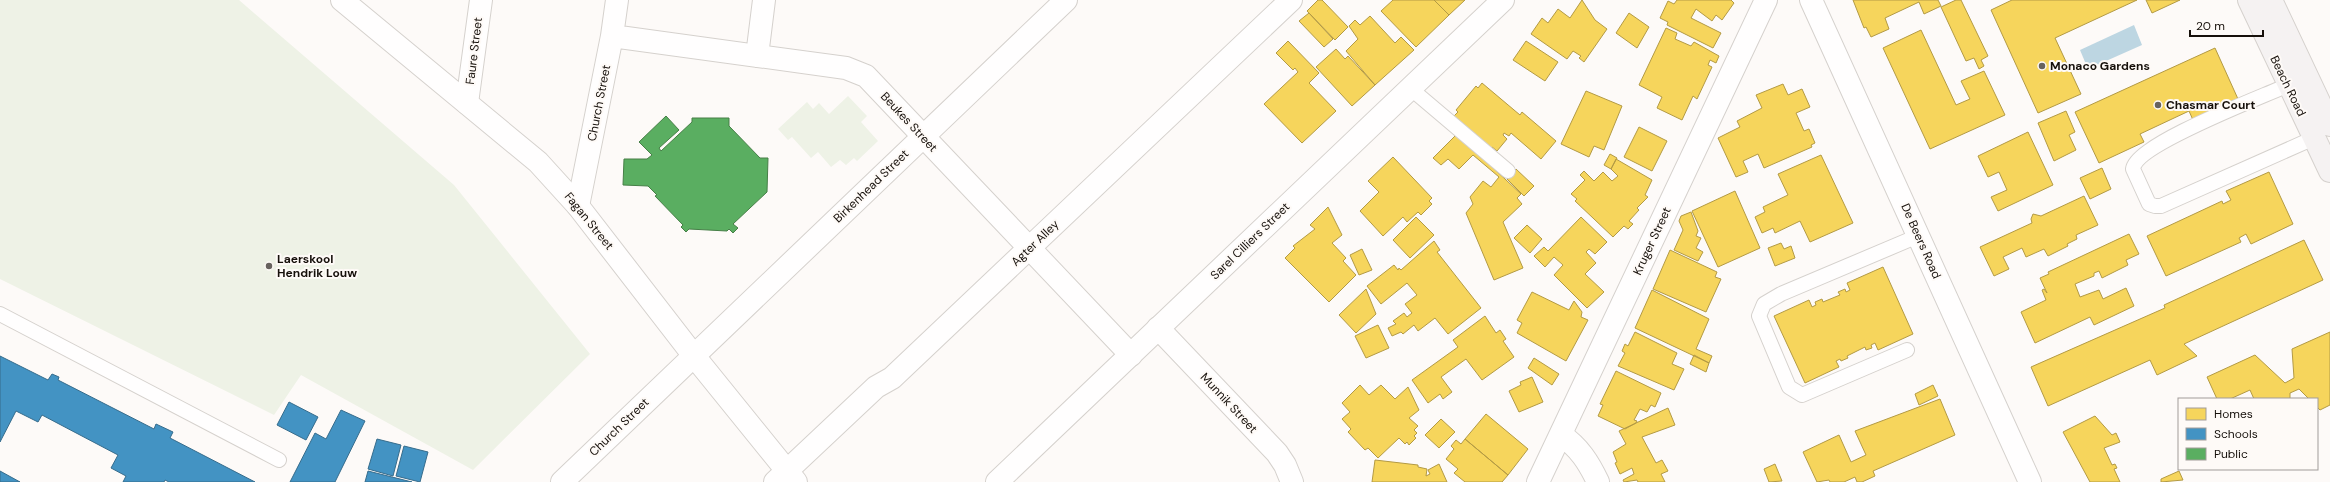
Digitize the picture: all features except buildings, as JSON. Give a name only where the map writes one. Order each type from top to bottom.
[{"type":"main road","name":"Beach Road","points":[[2248,0],[2288,85],[2322,132]]},
{"type":"main road","name":"Beach Road","points":[[2271,0],[2322,132],[2330,171]]},
{"type":"street","name":"Fagan Street","points":[[342,0],[538,162],[578,206],[786,478]]},
{"type":"street","name":"Faure Street","points":[[467,102],[481,0]]},
{"type":"street","name":"Church Street","points":[[578,206],[612,36],[617,0]]},
{"type":"street","points":[[757,56],[764,0]]},
{"type":"street","name":"Birkenhead Street","points":[[694,356],[1066,0]]},
{"type":"street","name":"Agter Alley","points":[[786,478],[876,387],[892,378],[1291,0]]},
{"type":"street","name":"Sarel Cilliers Street","points":[[998,482],[1503,0]]},
{"type":"street","name":"Kruger Street","points":[[1538,482],[1766,0]]},
{"type":"street","name":"De Beers Road","points":[[1811,0],[2030,482]]},
{"type":"street","name":"Beukes Street","points":[[612,36],[857,71],[866,76],[1131,354]]},
{"type":"street","name":"Munnik Street","points":[[1158,328],[1277,453],[1285,465],[1292,482]]},
{"type":"street","name":"Church Street","points":[[562,482],[694,356]]},
{"type":"street","points":[[1561,435],[1572,442],[1589,463],[1598,482]]},
{"type":"lane","points":[[2288,85],[2172,136],[2138,160],[2133,169],[2149,204],[2161,206],[2322,132]]},
{"type":"lane","points":[[1410,88],[1508,171]]},
{"type":"lane","points":[[1907,350],[1802,395],[1789,386],[1759,316],[1764,304],[1781,294],[1918,236]]},
{"type":"lane","points":[[0,314],[279,460]]},
{"type":"shaded area","name":"Laerskool Hendrik Louw","points":[[0,0],[239,0],[454,185],[590,354],[473,470],[301,375],[274,415],[0,279]]},
{"type":"shaded area","points":[[848,96],[867,116],[861,122],[878,141],[857,161],[854,158],[846,165],[840,160],[831,167],[818,152],[811,158],[792,137],[788,140],[778,129],[807,102],[813,109],[819,103],[829,114]]},
{"type":"water","points":[[2134,25],[2142,45],[2088,69],[2080,50]]},
{"type":"place","name":"Monaco Gardens","points":[[2042,66]]},
{"type":"place","name":"Chasmar Court","points":[[2158,105]]},
{"type":"place","name":"Laerskool Hendrik Louw","points":[[269,266]]}]
